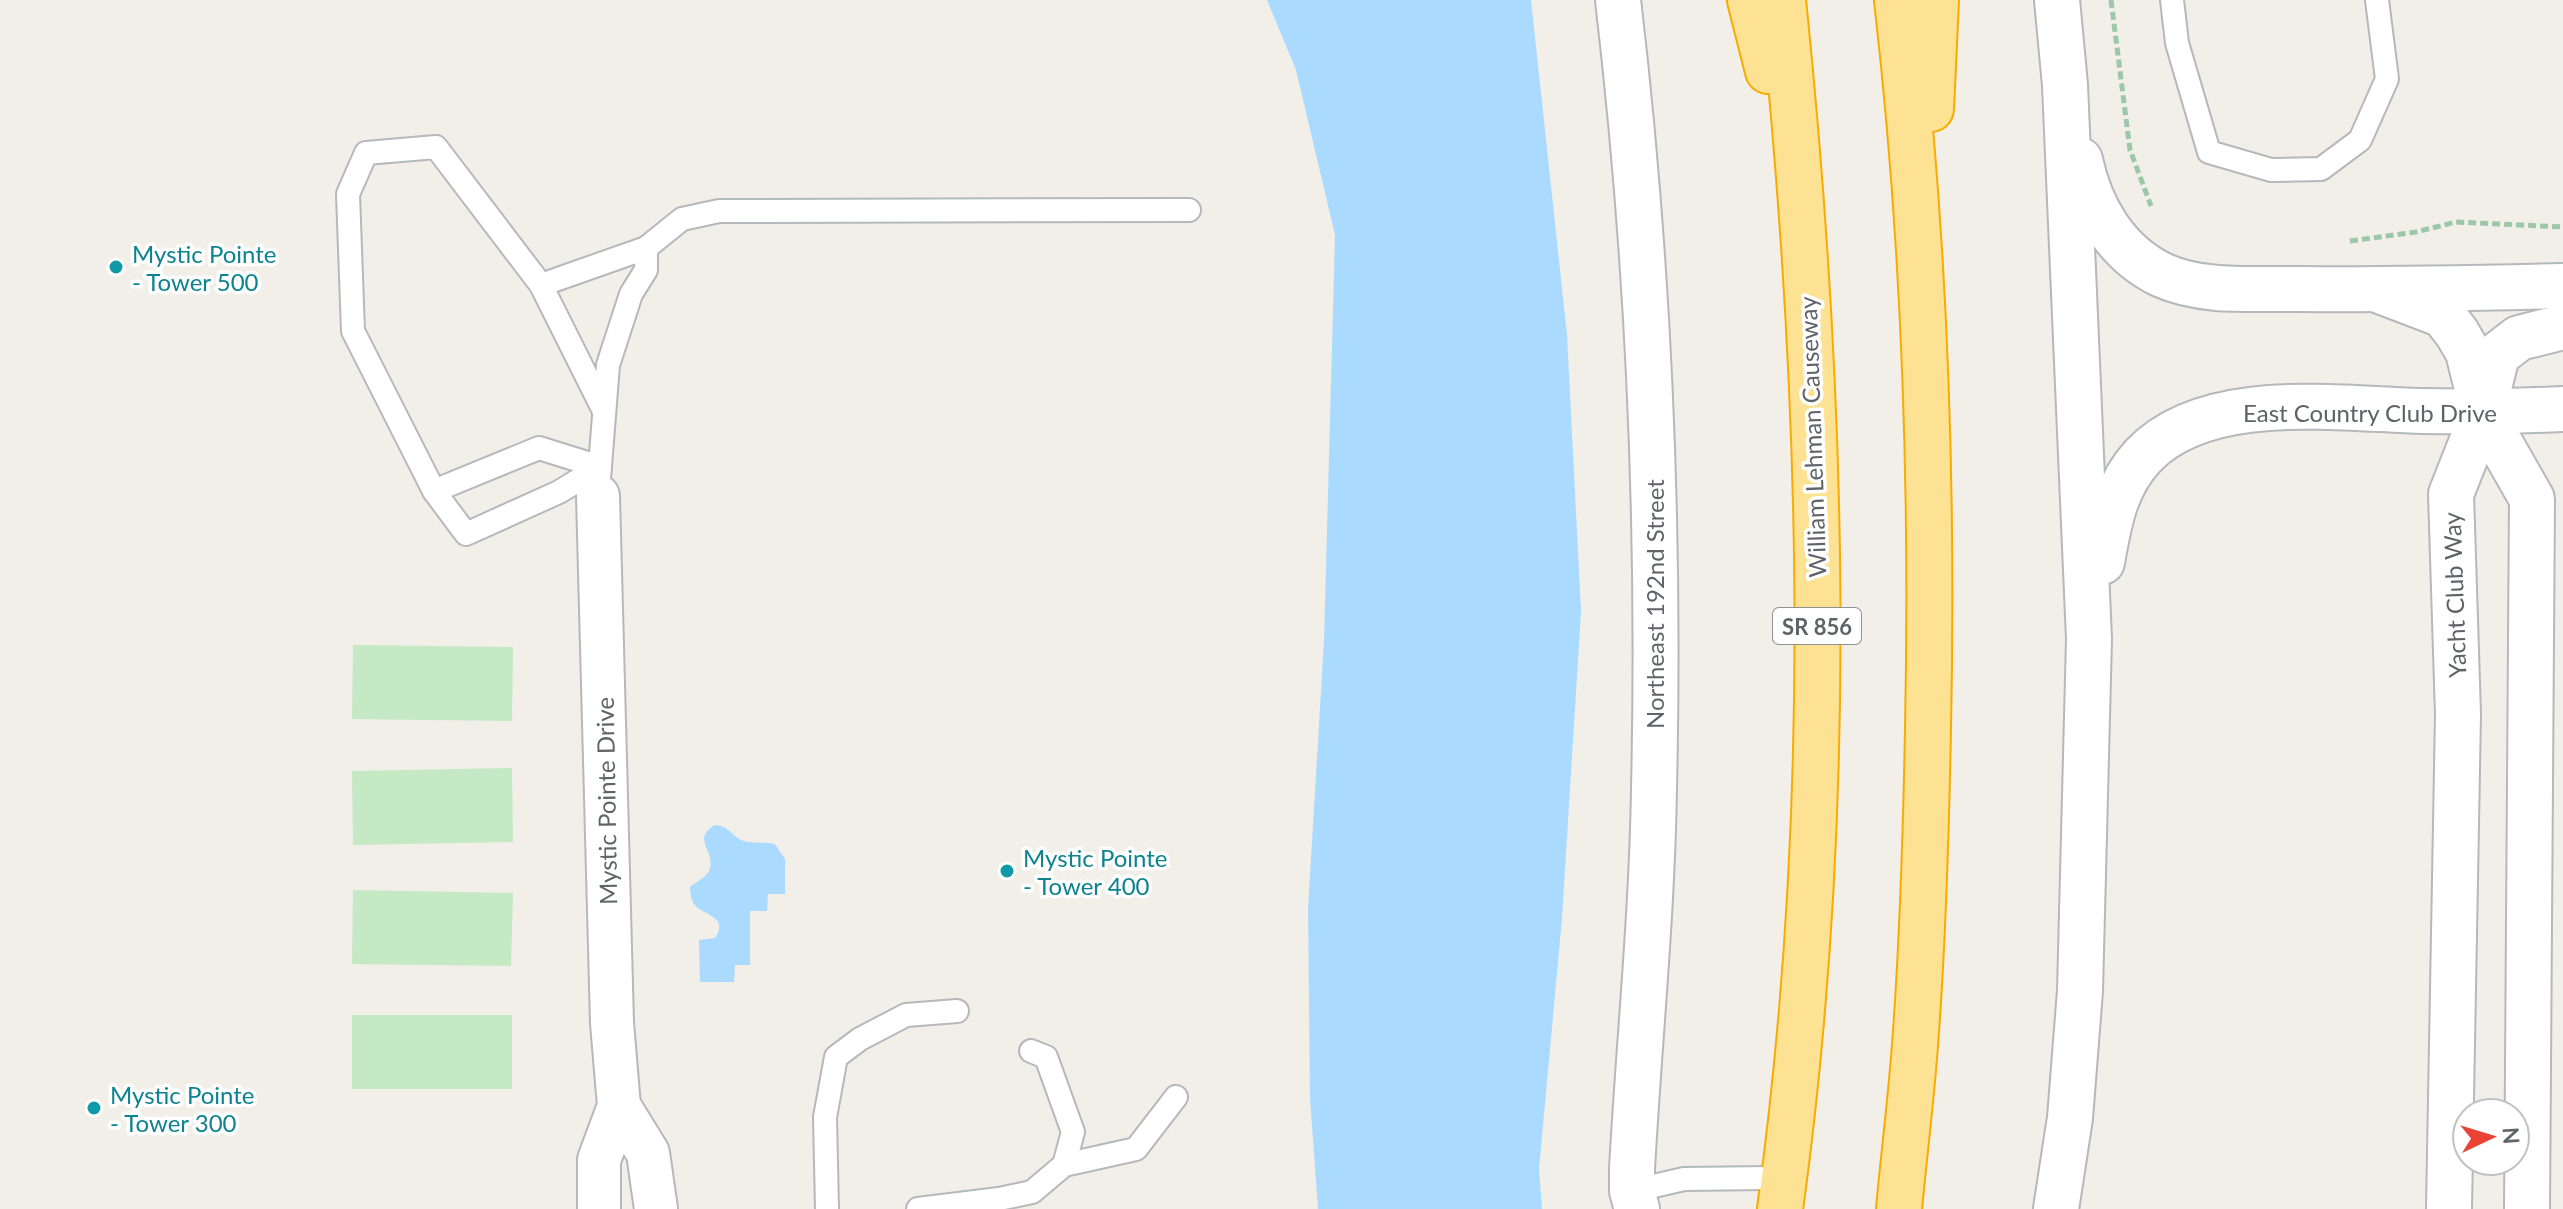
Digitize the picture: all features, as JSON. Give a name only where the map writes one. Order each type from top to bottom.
[{"type":"highway","points":[[1750,0],[1804,216]]},
{"type":"highway","name":"William Lehman Causeway","points":[[1775,1193],[1799,1036],[1810,871],[1817,642],[1814,443],[1804,216],[1783,0]]},
{"type":"highway","points":[[1897,0],[1922,299],[1931,608],[1925,853],[1915,1046],[1899,1209]]},
{"type":"highway","points":[[1922,299],[1936,0]]},
{"type":"street","name":"Northeast 192nd Street","points":[[1618,0],[1636,184],[1656,538],[1654,792],[1632,1157],[1635,1200]]},
{"type":"street","points":[[2056,1209],[2070,1118],[2080,991],[2089,639],[2065,85],[2057,0]]},
{"type":"street","points":[[2065,85],[2081,166],[2098,210],[2121,246],[2164,276],[2205,287],[2380,291],[2563,286]]},
{"type":"street","points":[[2380,291],[2443,315],[2468,352],[2483,413],[2532,499],[2527,1209]]},
{"type":"street","name":"Yacht Club Way","points":[[2449,1209],[2458,714],[2451,494],[2483,413],[2497,355],[2519,338],[2563,327]]},
{"type":"street","name":"East Country Club Drive","points":[[2089,639],[2116,497],[2128,474],[2144,455],[2183,428],[2228,412],[2273,407],[2483,413],[2563,409]]},
{"type":"street","name":"Mystic Pointe Drive","points":[[599,482],[612,1023],[619,1106],[599,1160],[599,1209]]},
{"type":"street","name":"Mystic Pointe Drive","points":[[619,1106],[648,1153],[656,1209]]},
{"type":"lane","points":[[2172,0],[2177,43],[2209,152],[2271,170],[2321,169],[2360,140],[2387,79],[2377,0]]},
{"type":"lane","points":[[599,482],[559,492],[466,534],[434,491],[353,331],[348,194],[366,153],[436,147],[541,285],[604,411]]},
{"type":"lane","points":[[541,285],[646,248],[682,219],[719,211],[1189,210]]},
{"type":"lane","points":[[599,482],[608,365],[631,294],[646,270],[646,248]]},
{"type":"lane","points":[[434,491],[539,448],[599,482]]},
{"type":"lane","points":[[827,1209],[825,1117],[836,1057],[860,1039],[906,1015],[957,1011]]},
{"type":"lane","points":[[1031,1051],[1046,1057],[1073,1132],[1064,1165]]},
{"type":"lane","points":[[918,1209],[1032,1192],[1064,1165],[1136,1149],[1176,1097]]},
{"type":"lane","points":[[1635,1200],[1684,1179],[1775,1193]]},
{"type":"green space","points":[[353,645],[513,647],[512,721],[352,719]]},
{"type":"green space","points":[[512,768],[513,842],[353,845],[352,771]]},
{"type":"green space","points":[[353,890],[513,893],[511,966],[352,964]]},
{"type":"green space","points":[[352,1015],[512,1015],[512,1089],[352,1089]]},
{"type":"water","points":[[1267,0],[1531,0],[1567,335],[1581,611],[1562,918],[1539,1169],[1542,1209],[1318,1209],[1310,1098],[1308,908],[1324,641],[1335,235],[1296,70]]},
{"type":"water","points":[[715,825],[726,828],[743,841],[775,844],[785,859],[785,894],[768,894],[767,911],[750,911],[750,965],[735,965],[734,982],[700,982],[699,940],[715,938],[719,924],[695,905],[690,887],[709,871],[711,862],[704,840],[708,830]]},
{"type":"place","name":"Mystic Pointe - Tower 500","points":[[116,267]]},
{"type":"place","name":"Mystic Pointe - Tower 400","points":[[1007,871]]},
{"type":"place","name":"Mystic Pointe - Tower 300","points":[[94,1108]]}]
